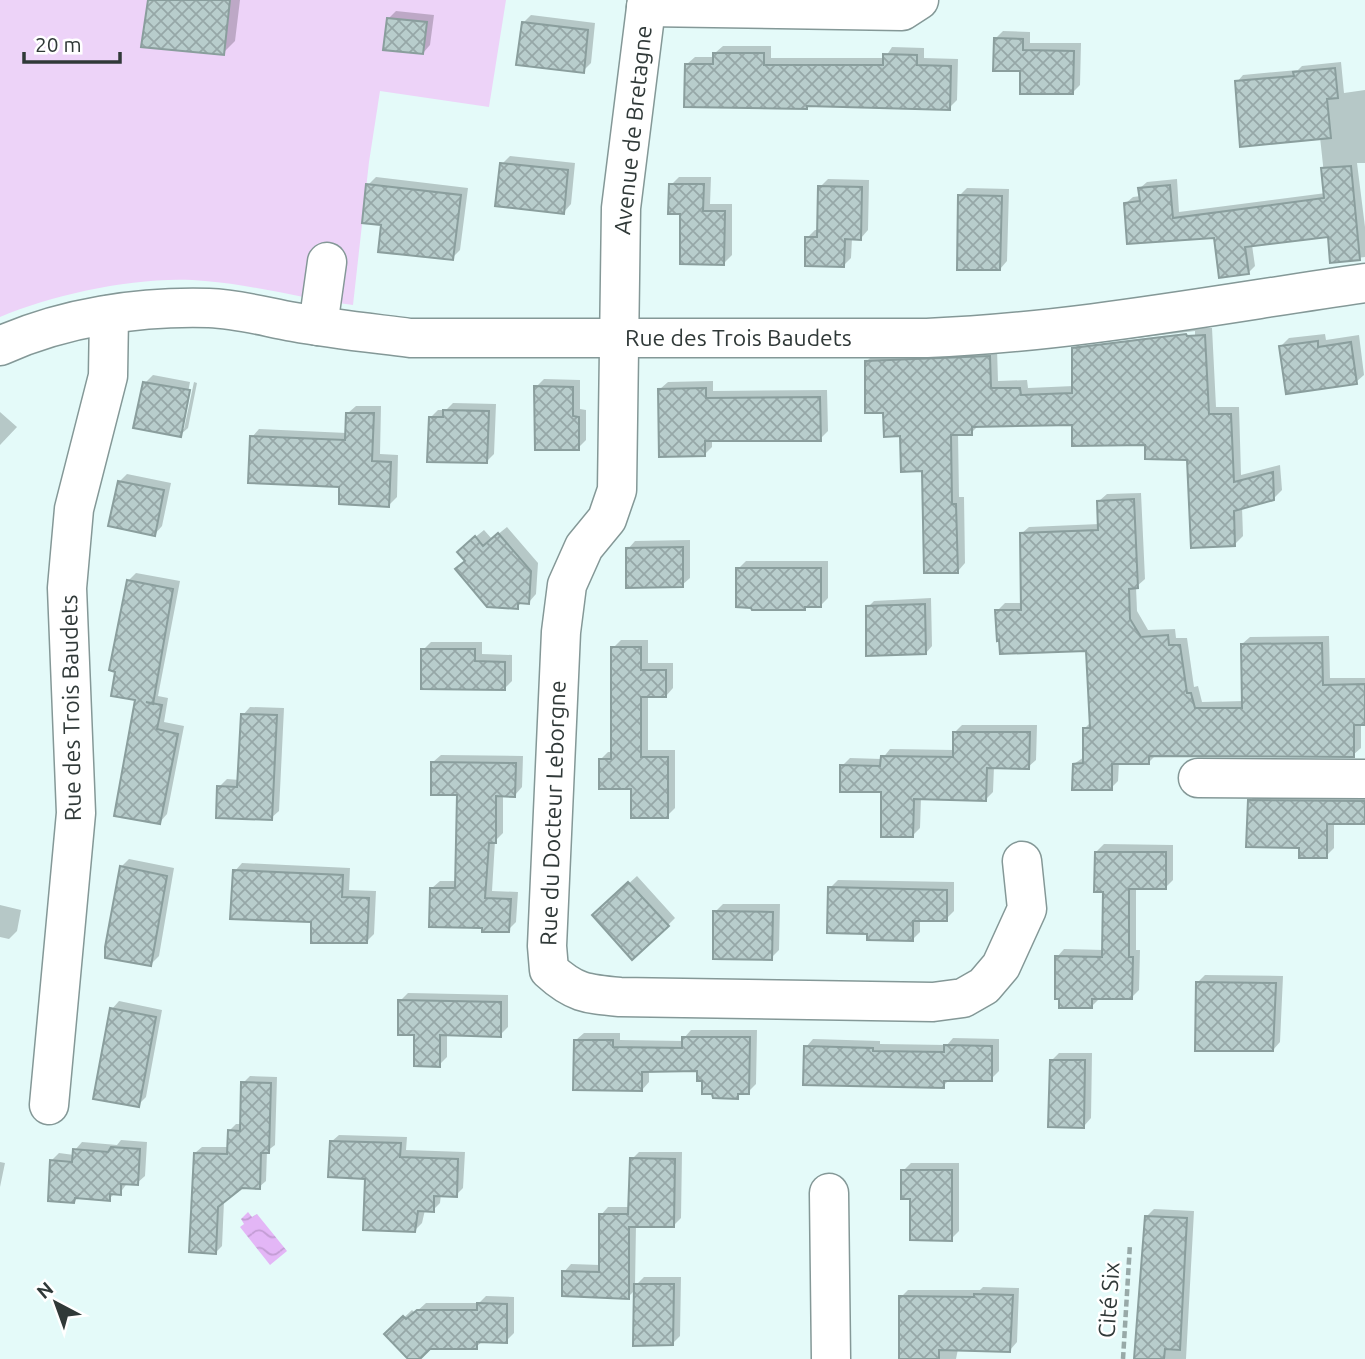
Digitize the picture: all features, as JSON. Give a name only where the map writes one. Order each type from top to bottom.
[{"type":"street","name":"Avenue de Bretagne","points":[[621,338],[621,208],[647,4],[902,11],[919,0]]},
{"type":"street","points":[[318,326],[327,262]]},
{"type":"street","name":"Rue des Trois Baudets","points":[[0,346],[51,327],[109,315],[149,310],[212,308],[411,338],[927,338],[996,335],[1365,283]]},
{"type":"street","name":"Rue des Trois Baudets","points":[[50,1105],[76,813],[67,588],[74,509],[107,376],[109,315]]},
{"type":"street","name":"Rue du Docteur Leborgne","points":[[621,338],[617,490],[607,519],[584,547],[567,585],[561,632],[547,946],[549,970],[567,986],[591,995],[620,997],[933,1002],[963,998],[984,986],[1001,966],[1027,909],[1022,860]]},
{"type":"street","points":[[1198,778],[1365,779]]},
{"type":"street","points":[[829,1193],[831,1359]]},
{"type":"path","name":"Cité Six","points":[[1123,1359],[1130,1244]]},
{"type":"shaded area","points":[[0,0],[506,0],[489,107],[380,91],[353,305],[224,283],[180,280],[128,283],[74,293],[0,317]]},
{"type":"water","points":[[248,1212],[252,1217],[257,1214],[287,1251],[270,1265],[240,1227],[244,1224],[241,1219]]},
{"type":"building","points":[[148,0],[230,0],[224,55],[141,47]]},
{"type":"building","points":[[387,18],[427,22],[423,54],[383,50]]},
{"type":"building","points":[[522,22],[588,30],[584,73],[516,65]]},
{"type":"building","points":[[994,38],[1023,39],[1023,50],[1074,51],[1073,94],[1020,94],[1020,71],[993,71]]},
{"type":"building","points":[[713,53],[764,53],[764,65],[883,65],[883,54],[917,55],[917,65],[951,66],[950,110],[807,106],[807,109],[684,107],[685,64],[713,64]]},
{"type":"building","points":[[1335,68],[1338,98],[1327,99],[1331,138],[1240,147],[1235,81],[1294,76],[1293,72]]},
{"type":"building","points":[[500,163],[568,170],[564,214],[495,206]]},
{"type":"building","points":[[1351,166],[1360,260],[1330,263],[1328,237],[1245,247],[1249,274],[1219,278],[1214,238],[1127,244],[1124,203],[1140,201],[1138,188],[1170,185],[1173,218],[1324,198],[1321,168]]},
{"type":"building","points":[[366,184],[461,195],[453,260],[378,252],[381,225],[362,223]]},
{"type":"building","points":[[669,184],[704,184],[703,211],[725,211],[724,265],[680,264],[680,214],[668,214]]},
{"type":"building","points":[[818,186],[862,187],[861,240],[845,239],[844,267],[805,266],[805,237],[817,237]]},
{"type":"building","points":[[958,195],[1002,196],[1000,270],[957,270]]},
{"type":"building","points":[[1186,334],[1205,335],[1209,414],[1231,414],[1234,482],[1273,472],[1274,500],[1234,511],[1235,546],[1191,548],[1187,460],[1145,459],[1145,445],[1072,446],[1072,425],[972,427],[972,435],[951,435],[952,504],[956,504],[958,573],[924,573],[922,471],[901,472],[900,436],[884,437],[883,413],[865,413],[865,361],[990,356],[991,388],[1020,388],[1021,395],[1072,393],[1072,348]]},
{"type":"building","points":[[1318,341],[1318,347],[1351,342],[1357,384],[1286,394],[1279,346]]},
{"type":"building","points":[[143,382],[190,390],[181,437],[133,428]]},
{"type":"building","points":[[534,386],[573,387],[573,416],[579,417],[579,450],[535,450]]},
{"type":"building","points":[[706,388],[706,398],[820,397],[821,441],[705,441],[705,456],[659,457],[658,389]]},
{"type":"building","points":[[443,410],[489,411],[487,463],[427,462],[429,417],[443,417]]},
{"type":"building","points":[[346,413],[374,413],[372,461],[391,462],[389,507],[339,504],[339,487],[248,483],[250,436],[345,440]]},
{"type":"building","points":[[118,481],[164,490],[155,536],[108,526]]},
{"type":"building","points":[[1134,499],[1138,588],[1129,589],[1130,619],[1141,637],[1168,635],[1169,645],[1180,645],[1187,693],[1191,693],[1195,708],[1242,708],[1241,644],[1322,643],[1323,685],[1365,684],[1365,725],[1354,725],[1354,757],[1149,756],[1149,764],[1112,764],[1112,790],[1072,790],[1073,764],[1083,763],[1083,728],[1090,728],[1086,651],[1000,654],[995,610],[1021,610],[1020,533],[1098,530],[1097,501]]},
{"type":"building","points":[[498,533],[531,571],[529,604],[518,603],[518,609],[487,607],[455,569],[465,561],[457,552],[475,536],[483,546]]},
{"type":"building","points":[[683,547],[683,587],[626,588],[626,548]]},
{"type":"building","points":[[736,568],[821,568],[821,607],[805,607],[805,610],[752,610],[736,607]]},
{"type":"building","points":[[127,580],[173,589],[153,703],[162,705],[157,729],[178,734],[160,824],[114,816],[135,700],[111,696],[115,672],[109,670]]},
{"type":"building","points":[[925,604],[926,654],[866,656],[866,606]]},
{"type":"building","points":[[611,647],[641,647],[641,670],[666,670],[666,697],[641,697],[641,757],[668,757],[668,818],[631,818],[631,789],[599,789],[599,759],[611,759]]},
{"type":"building","points":[[421,649],[475,649],[475,661],[505,662],[505,690],[421,689]]},
{"type":"building","points":[[241,714],[277,715],[272,820],[216,818],[217,786],[237,787]]},
{"type":"building","points":[[953,732],[1030,732],[1029,769],[987,768],[986,801],[914,799],[913,837],[881,837],[881,792],[840,792],[840,765],[880,766],[881,756],[953,757]]},
{"type":"building","points":[[431,762],[516,763],[515,797],[496,796],[496,843],[489,843],[485,898],[511,899],[509,932],[482,932],[482,928],[429,927],[430,888],[455,888],[457,795],[431,795]]},
{"type":"building","points":[[1248,800],[1365,801],[1365,824],[1327,824],[1327,858],[1299,858],[1299,848],[1246,847]]},
{"type":"building","points":[[1095,852],[1166,852],[1166,889],[1129,889],[1129,957],[1133,957],[1132,999],[1092,999],[1092,1008],[1059,1008],[1059,999],[1055,999],[1055,956],[1102,957],[1103,892],[1094,892]]},
{"type":"building","points":[[120,866],[167,876],[151,966],[105,958]]},
{"type":"building","points":[[233,870],[343,875],[342,897],[369,898],[367,943],[311,943],[311,922],[230,919]]},
{"type":"building","points":[[628,882],[669,926],[632,960],[592,915]]},
{"type":"building","points":[[828,887],[947,890],[947,921],[913,921],[913,941],[867,940],[867,934],[827,933]]},
{"type":"building","points":[[713,911],[773,912],[772,960],[713,959]]},
{"type":"building","points":[[1196,982],[1276,983],[1273,1051],[1195,1051]]},
{"type":"building","points":[[398,1000],[501,1002],[501,1037],[440,1035],[440,1067],[414,1066],[414,1035],[398,1035]]},
{"type":"building","points":[[110,1008],[156,1017],[139,1107],[93,1099]]},
{"type":"building","points":[[682,1037],[750,1037],[749,1094],[738,1094],[738,1099],[713,1098],[712,1094],[702,1094],[702,1081],[697,1081],[697,1071],[642,1072],[642,1091],[573,1090],[574,1040],[613,1040],[613,1047],[682,1048]]},
{"type":"building","points":[[944,1045],[992,1046],[992,1081],[944,1081],[944,1088],[803,1085],[804,1046],[944,1052]]},
{"type":"building","points":[[1050,1060],[1085,1060],[1084,1128],[1048,1127]]},
{"type":"building","points":[[241,1082],[271,1083],[269,1153],[261,1153],[260,1189],[242,1188],[218,1207],[216,1254],[189,1252],[194,1153],[227,1154],[228,1130],[240,1131]]},
{"type":"building","points":[[330,1141],[401,1143],[400,1157],[458,1159],[457,1197],[434,1196],[434,1212],[418,1211],[415,1232],[363,1230],[365,1179],[328,1177]]},
{"type":"building","points":[[111,1147],[140,1149],[138,1185],[121,1184],[121,1195],[110,1194],[110,1201],[75,1198],[74,1203],[48,1201],[50,1160],[72,1162],[73,1149],[108,1152]]},
{"type":"building","points":[[630,1158],[675,1159],[674,1227],[629,1227],[629,1299],[562,1296],[562,1271],[599,1272],[599,1214],[628,1214]]},
{"type":"building","points":[[901,1170],[952,1170],[952,1241],[910,1240],[910,1199],[901,1199]]},
{"type":"building","points":[[1145,1216],[1187,1218],[1180,1350],[1165,1349],[1164,1359],[1134,1359]]},
{"type":"building","points":[[634,1284],[674,1284],[673,1345],[633,1346]]},
{"type":"building","points":[[974,1294],[1013,1295],[1010,1352],[939,1350],[939,1359],[899,1359],[899,1296],[974,1297]]},
{"type":"building","points":[[477,1303],[507,1304],[507,1343],[477,1342],[477,1349],[430,1349],[420,1359],[408,1359],[384,1334],[403,1316],[406,1319],[417,1310],[477,1310]]}]
